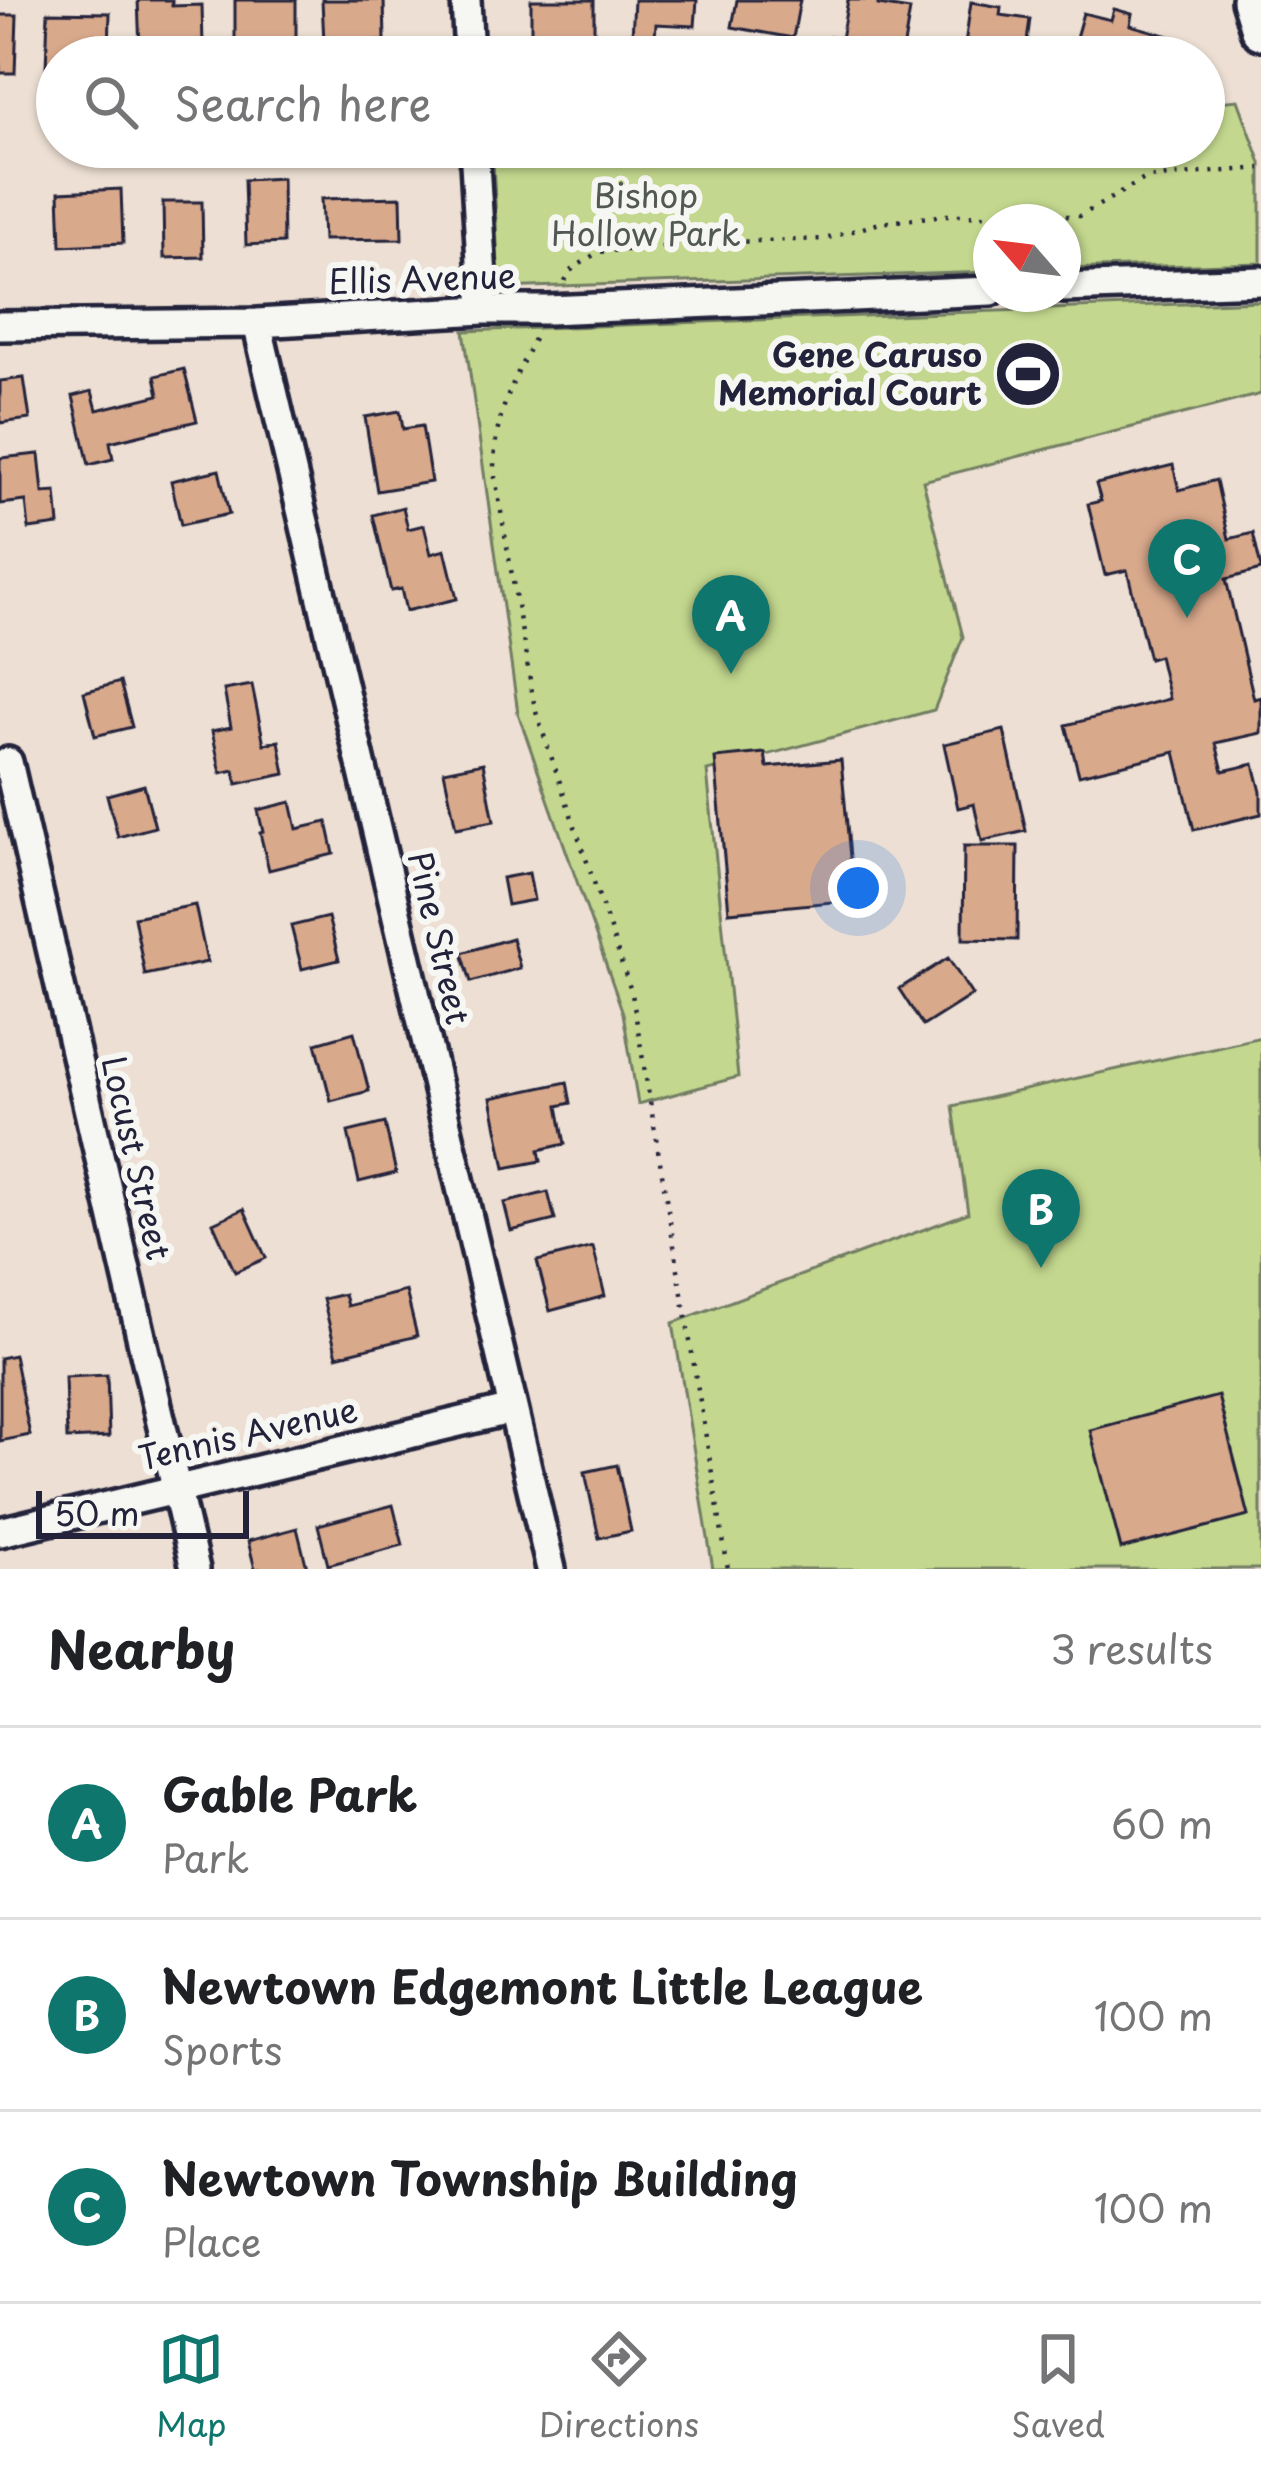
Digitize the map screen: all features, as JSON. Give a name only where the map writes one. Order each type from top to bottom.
[{"type":"street","points":[[466,0],[468,36]]},
{"type":"street","points":[[1252,0],[1261,29]]},
{"type":"street","points":[[475,168],[484,310]]},
{"type":"street","points":[[1081,287],[1261,280]]},
{"type":"street","name":"Ellis Avenue","points":[[0,326],[257,323],[973,292]]},
{"type":"street","name":"Pine Street","points":[[257,323],[550,1569]]},
{"type":"street","name":"Locust Street","points":[[8,762],[195,1569]]},
{"type":"street","name":"Tennis Avenue","points":[[0,1532],[513,1409]]},
{"type":"path","points":[[728,1569],[632,994],[535,710],[494,471],[494,437],[506,397],[570,271],[598,252],[825,239],[880,223],[945,215],[1080,216],[1146,178],[1261,167]]},
{"type":"green space","name":"Bishop Hollow Park","points":[[1238,100],[1261,163],[1261,263],[1081,268],[1081,204],[973,204],[973,273],[499,288],[493,168],[1225,168],[1225,101]]},
{"type":"green space","points":[[1261,301],[1261,394],[923,481],[963,637],[934,710],[707,771],[738,1077],[638,1104],[623,1013],[518,713],[464,331],[1081,312],[1081,308]]},
{"type":"green space","points":[[1261,1037],[1261,1569],[713,1569],[673,1323],[968,1213],[953,1106]]},
{"type":"building","points":[[138,0],[202,5],[203,36],[139,36]]},
{"type":"building","points":[[235,0],[296,0],[296,36],[235,36]]},
{"type":"building","points":[[322,0],[384,0],[385,36],[324,36]]},
{"type":"building","points":[[531,0],[594,0],[594,36],[531,36]]},
{"type":"building","points":[[634,0],[697,0],[695,26],[656,24],[655,36],[632,36]]},
{"type":"building","points":[[737,0],[800,0],[793,36],[732,27]]},
{"type":"building","points":[[848,0],[878,0],[878,5],[910,10],[906,36],[842,36]]},
{"type":"building","points":[[971,2],[1001,7],[1000,15],[1030,19],[1028,36],[966,36]]},
{"type":"building","points":[[1114,9],[1132,14],[1130,25],[1169,36],[1076,36],[1083,13],[1111,20]]},
{"type":"building","points":[[48,12],[110,13],[109,36],[47,36]]},
{"type":"building","points":[[0,15],[17,15],[15,73],[0,73]]},
{"type":"building","points":[[282,178],[283,243],[246,245],[244,180]]},
{"type":"building","points":[[121,189],[123,243],[61,246],[59,192]]},
{"type":"building","points":[[401,197],[402,239],[323,240],[321,199]]},
{"type":"building","points":[[163,202],[202,202],[203,257],[164,258]]},
{"type":"building","points":[[184,369],[197,421],[110,442],[113,459],[89,465],[73,396],[92,391],[97,410],[159,395],[155,376]]},
{"type":"building","points":[[24,378],[30,419],[0,423],[0,381]]},
{"type":"building","points":[[400,411],[403,429],[422,426],[431,482],[377,491],[365,417]]},
{"type":"building","points":[[39,454],[43,493],[56,492],[59,525],[29,529],[26,501],[0,504],[0,458]]},
{"type":"building","points":[[1173,465],[1179,490],[1216,480],[1229,539],[1253,533],[1261,568],[1226,579],[1254,699],[1261,697],[1261,733],[1216,743],[1223,771],[1254,764],[1261,814],[1194,830],[1175,752],[1079,775],[1066,725],[1169,699],[1159,656],[1149,659],[1127,570],[1105,575],[1088,504],[1101,501],[1096,484]]},
{"type":"building","points":[[219,470],[229,514],[181,525],[171,481]]},
{"type":"building","points":[[403,507],[408,529],[424,525],[431,554],[445,550],[457,599],[406,611],[401,589],[391,591],[373,515]]},
{"type":"building","points":[[120,682],[132,727],[95,736],[84,692]]},
{"type":"building","points":[[252,685],[264,744],[279,741],[285,774],[237,784],[234,770],[221,773],[212,731],[231,727],[224,690]]},
{"type":"building","points":[[1004,730],[1026,831],[982,841],[974,804],[958,808],[944,744]]},
{"type":"building","points":[[765,753],[767,767],[841,760],[854,900],[729,912],[715,758]]},
{"type":"building","points":[[483,763],[494,821],[456,828],[444,771]]},
{"type":"building","points":[[144,785],[155,827],[118,837],[107,795]]},
{"type":"building","points":[[291,802],[297,829],[327,822],[334,854],[269,870],[258,810]]},
{"type":"building","points":[[964,846],[1018,846],[1017,940],[963,939]]},
{"type":"building","points":[[529,873],[534,900],[507,905],[502,878]]},
{"type":"building","points":[[195,905],[207,962],[145,975],[134,917]]},
{"type":"building","points":[[328,917],[339,960],[302,969],[291,926]]},
{"type":"building","points":[[512,938],[520,968],[471,982],[462,953]]},
{"type":"building","points":[[948,958],[972,995],[923,1026],[899,989]]},
{"type":"building","points":[[354,1032],[369,1091],[331,1101],[316,1043]]},
{"type":"building","points":[[567,1082],[571,1103],[558,1106],[565,1144],[539,1150],[541,1161],[505,1168],[491,1098]]},
{"type":"building","points":[[385,1123],[396,1173],[359,1182],[348,1132]]},
{"type":"building","points":[[548,1192],[555,1220],[511,1231],[504,1203]]},
{"type":"building","points":[[244,1209],[266,1258],[235,1272],[213,1223]]},
{"type":"building","points":[[593,1247],[605,1296],[550,1311],[537,1261]]},
{"type":"building","points":[[406,1291],[417,1336],[337,1356],[323,1299],[344,1294],[347,1306]]},
{"type":"building","points":[[14,1355],[30,1435],[0,1441],[0,1358]]},
{"type":"building","points":[[107,1375],[109,1437],[67,1439],[65,1377]]},
{"type":"building","points":[[1218,1396],[1249,1516],[1121,1549],[1090,1430]]},
{"type":"building","points":[[617,1465],[631,1531],[599,1538],[585,1472]]},
{"type":"building","points":[[393,1505],[403,1545],[328,1565],[318,1525]]},
{"type":"building","points":[[297,1528],[307,1568],[255,1569],[248,1541]]},
{"type":"place","name":"Gene Caruso Memorial Court","points":[[1028,374]]},
{"type":"place","name":"Newtown Township Building","points":[[1187,618]]},
{"type":"place","name":"Gable Park","points":[[731,674]]},
{"type":"place","name":"Newtown Edgemont Little League","points":[[1041,1268]]}]
